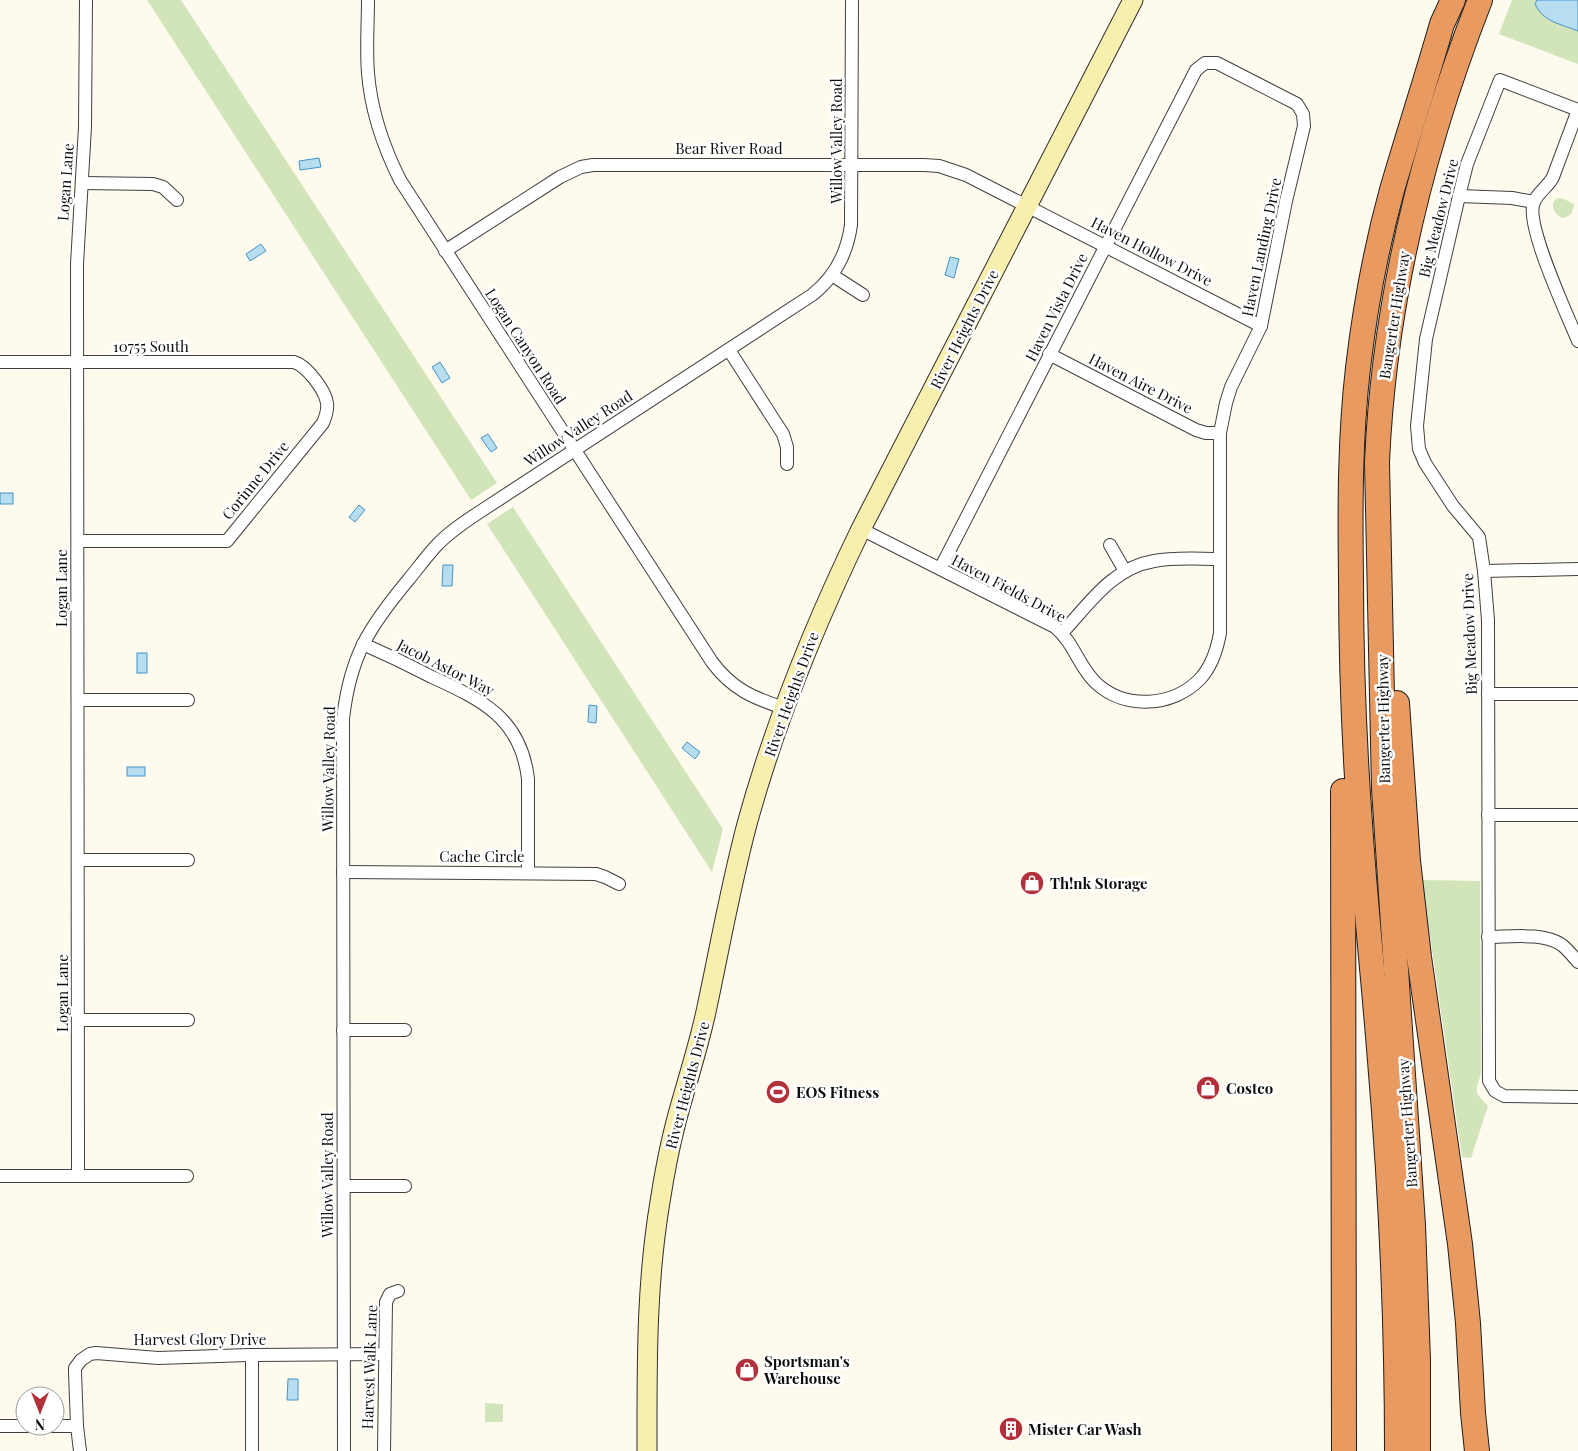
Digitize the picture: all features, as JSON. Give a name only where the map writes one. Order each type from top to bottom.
[{"type":"highway","name":"Bangerter Highway","points":[[1397,1451],[1396,1349],[1391,1220],[1357,779],[1353,696],[1350,557],[1352,448],[1354,409],[1364,325],[1372,280],[1392,192],[1442,24],[1453,0]]},
{"type":"highway","name":"Bangerter Highway","points":[[1418,1451],[1418,1360],[1413,1225],[1384,789],[1377,462],[1384,374],[1392,316],[1408,228],[1440,111],[1480,0]]},
{"type":"highway","points":[[1377,500],[1386,566],[1408,861],[1419,957],[1460,1244],[1477,1451]]},
{"type":"highway","points":[[1344,1451],[1343,840],[1350,557]]},
{"type":"highway","points":[[1472,1451],[1473,1413]]},
{"type":"street","name":"Logan Lane","points":[[78,1176],[77,264],[85,127],[86,0]]},
{"type":"street","name":"Logan Canyon Road","points":[[368,0],[368,74],[370,93],[379,132],[400,180],[718,669],[746,693],[784,708]]},
{"type":"street","name":"Willow Valley Road","points":[[344,1451],[343,720],[350,679],[363,644],[384,609],[435,547],[445,538],[478,513],[812,296],[832,275],[843,257],[850,236],[852,215],[852,0]]},
{"type":"street","name":"River Heights Drive","points":[[647,1451],[648,1301],[656,1227],[664,1177],[676,1123],[706,1013],[738,860],[758,788],[784,708],[820,618],[861,529],[1133,0]]},
{"type":"street","name":"Haven Landing Drive","points":[[1205,63],[1222,65],[1292,101],[1301,109],[1304,126],[1286,201],[1261,326],[1231,388],[1224,410],[1220,434],[1220,559]]},
{"type":"street","name":"Haven Vista Drive","points":[[940,569],[1193,74],[1205,63]]},
{"type":"street","name":"Big Meadow Drive","points":[[1578,110],[1500,80],[1467,164],[1459,196],[1426,339],[1417,434],[1422,456],[1429,469],[1453,506],[1479,537],[1484,571],[1488,620],[1488,1076],[1491,1086],[1495,1091],[1504,1096],[1578,1097]]},
{"type":"street","points":[[1578,110],[1551,181],[1534,202],[1533,216],[1536,235],[1578,341]]},
{"type":"street","name":"Bear River Road","points":[[445,251],[560,177],[581,167],[593,165],[939,166],[966,175],[1027,206]]},
{"type":"street","points":[[82,183],[153,184],[162,187],[177,200]]},
{"type":"street","points":[[1459,196],[1512,198],[1534,202]]},
{"type":"street","name":"Haven Hollow Drive","points":[[1027,206],[1261,326]]},
{"type":"street","points":[[832,275],[863,295]]},
{"type":"street","points":[[729,350],[783,434],[787,447],[788,464]]},
{"type":"street","name":"Haven Aire Drive","points":[[1049,354],[1196,430],[1220,434]]},
{"type":"street","name":"10755 South","points":[[0,362],[290,362],[301,365]]},
{"type":"street","name":"Corinne Drive","points":[[78,541],[227,541],[326,418],[327,408],[324,393],[310,373],[301,365]]},
{"type":"street","name":"Haven Fields Drive","points":[[861,529],[1048,623],[1062,633],[1072,646],[1082,667],[1096,683],[1124,699],[1145,702],[1176,696],[1185,691],[1200,678],[1215,656],[1220,626],[1220,559]]},
{"type":"street","points":[[1110,545],[1124,571]]},
{"type":"street","points":[[1062,633],[1103,588],[1124,571],[1156,560],[1220,559]]},
{"type":"street","points":[[1484,571],[1578,569]]},
{"type":"street","name":"Jacob Astor Way","points":[[363,644],[473,696],[493,710],[512,731],[521,749],[528,779],[528,873]]},
{"type":"street","points":[[1488,694],[1578,694]]},
{"type":"street","points":[[78,700],[188,700]]},
{"type":"street","points":[[1488,815],[1578,815]]},
{"type":"street","points":[[78,860],[188,860]]},
{"type":"street","name":"Cache Circle","points":[[343,872],[596,874],[605,876],[619,884]]},
{"type":"street","points":[[1488,937],[1547,938],[1562,945],[1578,962]]},
{"type":"street","points":[[78,1020],[188,1020]]},
{"type":"street","points":[[343,1030],[405,1030]]},
{"type":"street","points":[[0,1176],[187,1176]]},
{"type":"street","points":[[344,1186],[405,1186]]},
{"type":"street","name":"Harvest Walk Lane","points":[[384,1451],[386,1302],[390,1294],[398,1291]]},
{"type":"street","name":"Harvest Glory Drive","points":[[80,1451],[76,1426],[75,1368],[81,1360],[90,1354],[101,1353],[158,1358],[385,1354]]},
{"type":"street","points":[[252,1355],[252,1451]]},
{"type":"street","points":[[0,1426],[76,1426]]},
{"type":"green space","points":[[147,0],[181,0],[497,483],[471,500]]},
{"type":"green space","points":[[1512,0],[1578,0],[1578,64],[1499,34]]},
{"type":"green space","points":[[1557,198],[1574,204],[1569,215],[1562,218],[1555,212],[1553,204]]},
{"type":"green space","points":[[513,507],[723,829],[712,872],[487,524]]},
{"type":"green space","points":[[1422,880],[1480,881],[1481,1074],[1477,1086],[1477,1094],[1488,1106],[1471,1158],[1462,1157]]},
{"type":"green space","points":[[485,1403],[503,1404],[503,1422],[485,1422]]},
{"type":"water","points":[[1537,0],[1578,0],[1578,31],[1548,19],[1538,10],[1535,4]]},
{"type":"water","points":[[319,158],[321,167],[300,170],[299,161]]},
{"type":"water","points":[[261,244],[266,251],[250,261],[246,254]]},
{"type":"water","points":[[950,257],[959,259],[954,278],[945,275]]},
{"type":"water","points":[[440,362],[450,378],[442,383],[432,367]]},
{"type":"water","points":[[488,434],[497,448],[491,452],[481,438]]},
{"type":"water","points":[[0,493],[13,493],[13,504],[0,504]]},
{"type":"water","points":[[359,505],[365,510],[355,522],[349,517]]},
{"type":"water","points":[[443,565],[453,565],[452,586],[442,586]]},
{"type":"water","points":[[137,653],[147,653],[147,673],[137,673]]},
{"type":"water","points":[[589,705],[597,706],[596,723],[588,722]]},
{"type":"water","points":[[687,742],[700,752],[695,759],[682,748]]},
{"type":"water","points":[[127,767],[145,767],[145,776],[127,776]]},
{"type":"water","points":[[288,1379],[298,1379],[298,1400],[287,1400]]},
{"type":"place","name":"Th!nk Storage","points":[[1032,883]]},
{"type":"place","name":"Costco","points":[[1208,1088]]},
{"type":"place","name":"EOS Fitness","points":[[778,1092]]},
{"type":"place","name":"Sportsman's Warehouse","points":[[747,1370]]},
{"type":"place","name":"Mister Car Wash","points":[[1011,1429]]}]
